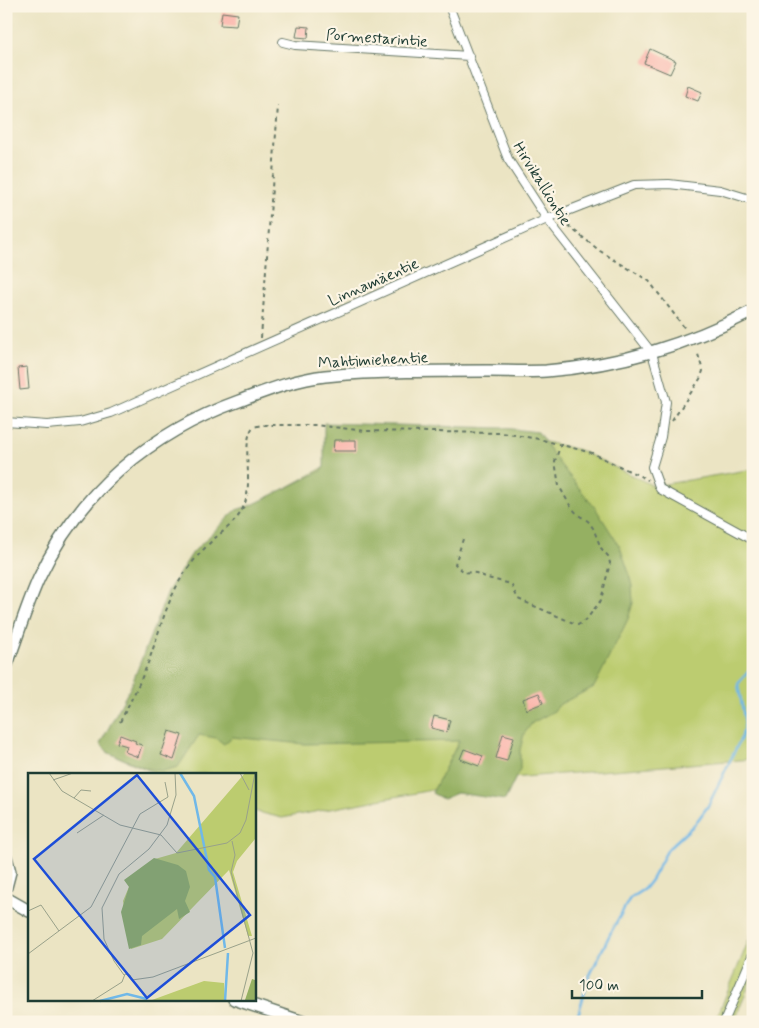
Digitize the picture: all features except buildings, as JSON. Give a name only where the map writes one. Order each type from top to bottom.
[{"type":"main road","name":"Mahtimiehentie","points":[[6,668],[39,578],[73,520],[96,491],[125,464],[161,438],[196,418],[281,386],[323,376],[408,372],[546,371],[607,363],[652,353],[715,331],[753,312]]},
{"type":"main road","points":[[6,857],[10,872],[6,887]]},
{"type":"main road","points":[[6,898],[28,910]]},
{"type":"main road","points":[[237,1000],[303,1022]]},
{"type":"street","name":"Hirvikalliontie","points":[[449,6],[508,159],[547,219],[652,353]]},
{"type":"street","name":"Pormestarintie","points":[[283,42],[295,45],[469,56]]},
{"type":"street","name":"Linnamäentie","points":[[6,422],[47,425],[80,422],[111,413],[547,219],[634,185],[669,184],[720,190],[753,200]]},
{"type":"street","points":[[652,353],[666,402],[661,437],[652,467],[657,484],[660,489],[753,540]]},
{"type":"street","points":[[724,1022],[753,954]]},
{"type":"path","points":[[260,347],[278,106]]},
{"type":"path","points":[[547,219],[561,220],[600,252],[649,281],[686,330]]},
{"type":"path","points":[[672,421],[700,379],[703,371],[697,351]]},
{"type":"path","points":[[120,722],[141,680],[179,582],[202,552],[227,529],[244,508],[249,472],[247,442],[253,427],[262,425],[316,426],[365,431],[502,433],[561,444],[592,453],[657,484]]},
{"type":"path","points":[[463,539],[455,564],[464,572],[476,573],[511,584],[518,599],[578,625],[586,620],[601,600],[610,563],[608,556],[601,548],[593,528],[588,521],[571,507],[558,486],[555,461],[561,444]]},
{"type":"green space","points":[[324,423],[503,428],[538,432],[559,463],[596,509],[620,547],[632,586],[633,603],[628,619],[594,687],[560,704],[554,711],[532,723],[524,734],[520,750],[520,769],[505,800],[457,793],[443,799],[432,793],[459,741],[304,744],[232,737],[224,744],[216,738],[199,735],[178,767],[163,771],[146,768],[109,753],[100,744],[131,686],[168,591],[193,552],[236,510],[252,505],[321,471],[324,467]]},
{"type":"green space","points":[[388,435],[538,440],[579,450],[654,486],[753,469],[753,759],[485,780],[282,818],[255,811],[255,773],[155,773],[107,752],[146,673],[248,509]]},
{"type":"green space","points":[[753,930],[753,975],[734,1022],[715,1022]]},
{"type":"waterway","points":[[576,1022],[589,977],[630,898],[644,889],[668,849],[695,824],[708,806],[742,736],[745,723],[738,684],[753,666]]}]
